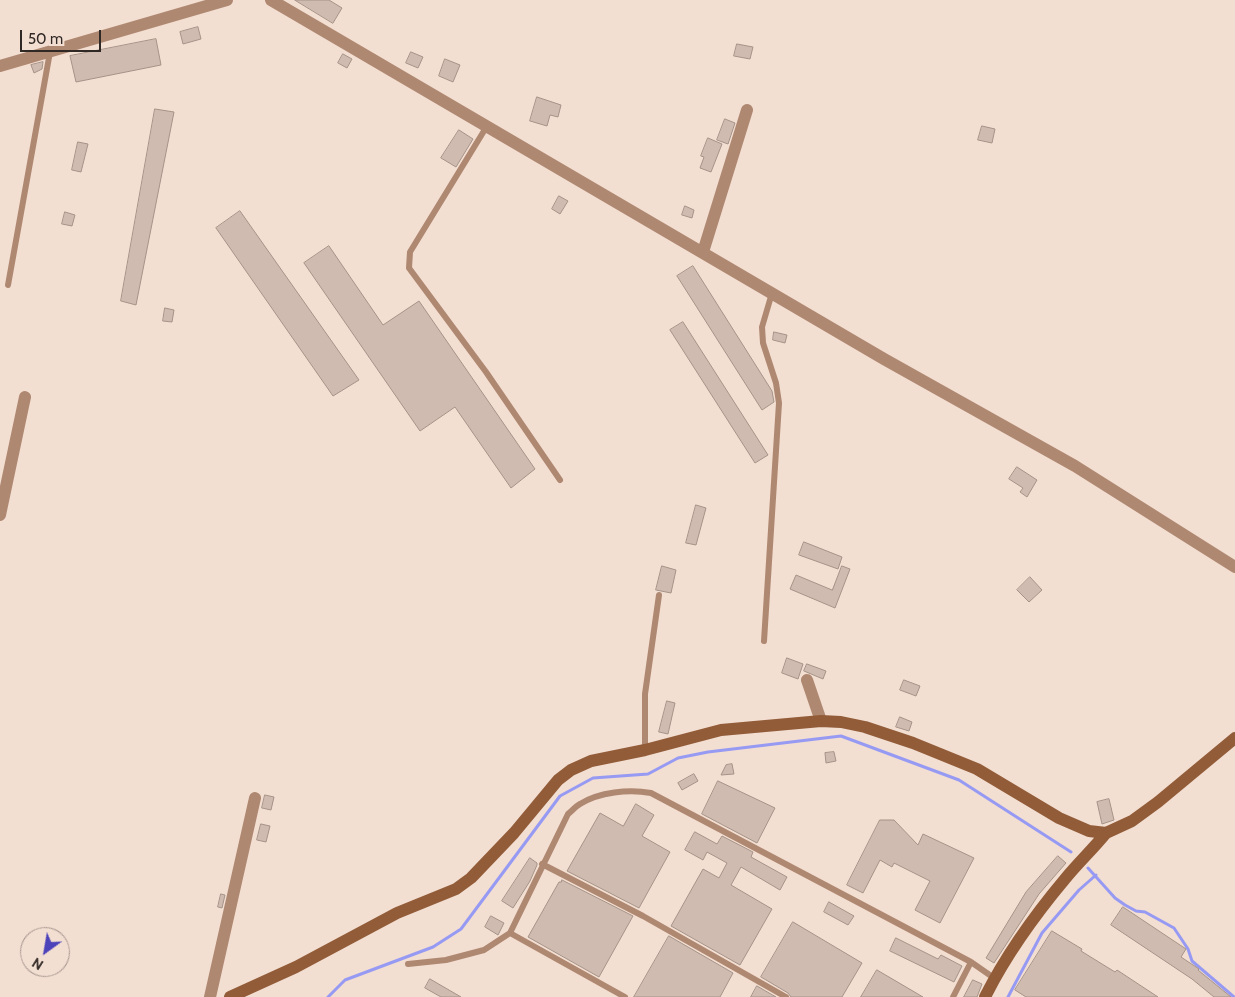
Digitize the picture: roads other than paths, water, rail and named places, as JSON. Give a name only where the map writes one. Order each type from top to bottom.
[{"type":"street","points":[[0,66],[227,0]]},
{"type":"street","points":[[270,0],[884,359],[1075,466],[1235,567]]},
{"type":"street","points":[[703,252],[747,110]]},
{"type":"street","points":[[0,515],[26,397]]},
{"type":"street","points":[[807,680],[820,722]]},
{"type":"street","points":[[230,997],[296,967],[397,913],[456,889],[471,878],[514,833],[558,780],[565,775],[591,761],[645,750],[722,730],[820,722],[841,722],[865,727],[913,743],[977,769],[1059,818],[1089,831],[1106,833]]},
{"type":"street","points":[[985,997],[994,978],[1029,924],[1066,877],[1106,833],[1139,816],[1235,738]]},
{"type":"street","points":[[210,997],[255,798]]},
{"type":"lane","points":[[8,284],[50,50]]},
{"type":"lane","points":[[486,126],[410,252],[409,268],[486,372],[560,480]]},
{"type":"lane","points":[[764,640],[779,402],[776,383],[763,343],[762,327],[772,292]]},
{"type":"lane","points":[[645,750],[645,694],[659,595]]},
{"type":"lane","points":[[408,964],[446,960],[484,950],[510,933],[568,814],[580,804],[610,793],[634,790],[651,792],[971,962],[994,978]]},
{"type":"lane","points":[[542,864],[643,916],[786,997]]},
{"type":"lane","points":[[510,933],[624,997]]},
{"type":"lane","points":[[953,997],[971,962]]},
{"type":"waterway","points":[[328,997],[345,980],[433,947],[461,929],[560,796],[593,778],[648,774],[678,758],[708,752],[841,736],[959,780],[1071,852]]},
{"type":"waterway","points":[[1088,868],[1115,898],[1125,905],[1136,911],[1145,912],[1174,928],[1188,949],[1192,961],[1234,997]]},
{"type":"waterway","points":[[1008,997],[1042,933],[1079,890],[1096,875]]}]
